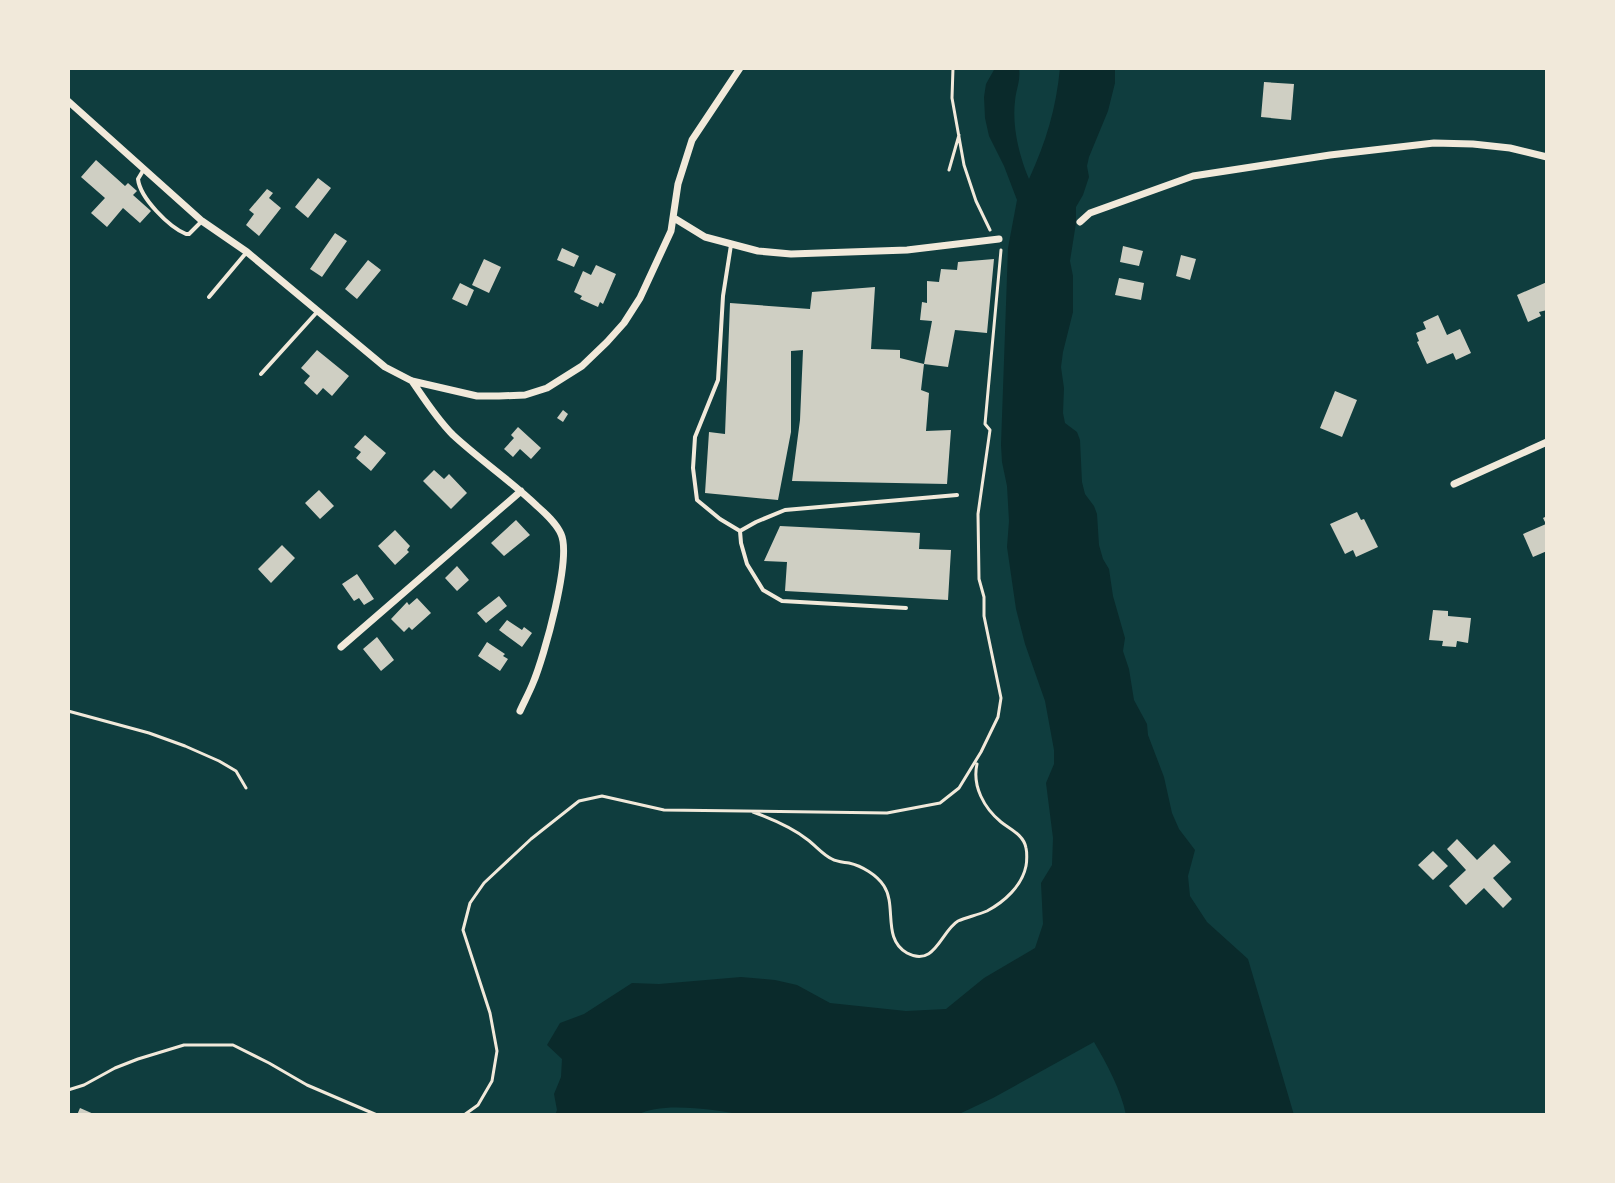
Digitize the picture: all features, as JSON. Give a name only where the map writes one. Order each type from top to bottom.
[{"type":"street","points":[[68,101],[202,221],[247,252],[378,362],[412,381],[477,396],[525,395],[547,388],[582,366],[624,323],[640,298],[671,231],[678,184],[692,140],[740,68]]},
{"type":"street","points":[[1080,222],[1090,213],[1193,176],[1330,155],[1447,143],[1510,148],[1547,157]]},
{"type":"street","points":[[674,218],[705,237],[758,251],[791,254],[907,250],[998,242]]},
{"type":"street","points":[[412,381],[452,434],[521,491],[562,535],[564,543],[558,596],[548,638],[534,682],[520,711]]},
{"type":"street","points":[[1454,484],[1547,442]]},
{"type":"street","points":[[341,647],[521,491]]},
{"type":"lane","points":[[144,169],[138,179],[145,199],[173,226],[189,234],[202,221]]},
{"type":"lane","points":[[731,245],[723,296],[718,380],[695,437],[693,468],[697,500],[740,531]]},
{"type":"lane","points":[[209,297],[247,252]]},
{"type":"lane","points":[[261,374],[318,311]]},
{"type":"lane","points":[[740,531],[785,510],[957,495]]},
{"type":"lane","points":[[740,531],[747,564],[763,590],[782,601],[906,608]]},
{"type":"path","points":[[464,1115],[478,1105],[492,1081],[497,1051],[490,1013],[463,930],[470,903],[484,883],[531,839],[579,801],[602,796],[664,810],[887,813],[940,803],[959,788],[998,717],[1001,698],[979,579],[978,514],[990,430],[985,424],[998,242],[976,201],[964,165],[952,98],[953,68]]},
{"type":"path","points":[[949,170],[959,134]]},
{"type":"path","points":[[68,711],[185,746],[236,771],[246,788]]},
{"type":"path","points":[[750,811],[805,838],[834,861],[859,865],[876,877],[889,897],[893,934],[899,946],[908,954],[923,956],[940,945],[955,923],[987,911],[1007,897],[1018,885],[1026,868],[1026,846],[1015,831],[987,808],[980,793],[975,781],[978,757]]},
{"type":"path","points":[[68,1090],[138,1059],[184,1045],[233,1045],[307,1085],[377,1115]]},
{"type":"water","points":[[995,68],[1019,68],[1015,131],[1029,179],[1049,125],[1060,68],[1115,68],[1115,83],[1108,111],[1089,157],[1089,177],[1076,207],[1070,261],[1073,312],[1061,367],[1063,413],[1065,423],[1077,432],[1080,440],[1082,482],[1097,514],[1099,545],[1109,569],[1125,638],[1123,651],[1134,700],[1147,724],[1172,813],[1179,829],[1195,850],[1188,876],[1190,896],[1207,922],[1248,959],[1294,1115],[1126,1115],[1109,1068],[1094,1042],[957,1115],[743,1115],[704,1109],[660,1108],[638,1115],[555,1115],[554,1094],[561,1077],[562,1059],[547,1045],[560,1023],[584,1014],[632,983],[659,984],[741,977],[797,985],[830,1003],[906,1011],[946,1009],[984,978],[1035,948],[1043,924],[1041,883],[1052,865],[1053,838],[1046,783],[1054,764],[1054,750],[1045,701],[1016,609],[1007,547],[1007,486],[1001,445],[1008,248],[1017,200],[989,136],[985,118],[986,84]]},
{"type":"building","points":[[1264,82],[1294,84],[1291,120],[1261,117]]},
{"type":"building","points":[[96,160],[125,186],[128,183],[137,191],[133,195],[151,211],[140,223],[123,208],[107,227],[91,213],[105,198],[81,177]]},
{"type":"building","points":[[318,178],[331,188],[308,218],[295,207]]},
{"type":"building","points":[[267,189],[273,193],[269,198],[281,208],[259,236],[246,225],[254,214],[249,210]]},
{"type":"building","points":[[335,233],[347,241],[322,277],[310,269]]},
{"type":"building","points":[[1123,246],[1143,251],[1139,266],[1120,262]]},
{"type":"building","points":[[562,248],[579,256],[574,267],[557,260]]},
{"type":"building","points":[[1181,255],[1196,259],[1190,280],[1176,276]]},
{"type":"building","points":[[484,259],[501,267],[489,293],[472,285]]},
{"type":"building","points":[[994,259],[987,333],[955,330],[948,367],[924,364],[932,321],[920,320],[922,302],[927,303],[927,281],[939,282],[941,269],[957,270],[958,262]]},
{"type":"building","points":[[368,260],[381,270],[357,299],[345,289]]},
{"type":"building","points":[[596,265],[616,274],[603,304],[600,302],[598,307],[580,299],[582,296],[574,292],[583,271],[591,275]]},
{"type":"building","points":[[1119,278],[1144,283],[1141,300],[1115,295]]},
{"type":"building","points":[[1547,282],[1547,310],[1539,312],[1541,316],[1528,322],[1517,295]]},
{"type":"building","points":[[460,283],[474,290],[467,306],[452,299]]},
{"type":"building","points":[[875,287],[871,349],[900,350],[900,358],[924,364],[921,390],[929,393],[926,431],[951,430],[947,484],[792,481],[800,420],[803,350],[791,351],[791,432],[778,500],[705,493],[709,432],[725,434],[730,303],[810,309],[812,292]]},
{"type":"building","points":[[1438,315],[1447,335],[1460,329],[1471,353],[1456,360],[1453,353],[1427,364],[1416,333],[1426,329],[1423,322]]},
{"type":"building","points":[[317,350],[349,376],[332,396],[323,388],[317,395],[304,383],[310,376],[301,368]]},
{"type":"building","points":[[1335,391],[1357,400],[1342,437],[1320,428]]},
{"type":"building","points":[[563,410],[568,414],[563,422],[557,418]]},
{"type":"building","points":[[518,427],[541,448],[531,459],[520,449],[513,457],[504,449],[514,438],[511,435]]},
{"type":"building","points":[[365,435],[386,453],[371,471],[356,458],[361,452],[354,447]]},
{"type":"building","points":[[434,470],[444,479],[449,474],[467,493],[451,509],[423,481]]},
{"type":"building","points":[[319,490],[334,506],[320,519],[305,503]]},
{"type":"building","points":[[1357,512],[1361,520],[1364,519],[1378,547],[1356,557],[1353,550],[1345,554],[1330,524]]},
{"type":"building","points":[[1547,516],[1547,551],[1533,557],[1523,534],[1546,524],[1543,518]]},
{"type":"building","points":[[516,520],[530,535],[504,556],[491,543]]},
{"type":"building","points":[[780,526],[920,533],[919,549],[951,550],[948,600],[785,591],[787,562],[764,561]]},
{"type":"building","points":[[395,530],[410,546],[409,552],[395,565],[378,546]]},
{"type":"building","points":[[282,545],[295,558],[271,583],[258,569]]},
{"type":"building","points":[[457,566],[469,580],[457,591],[445,578]]},
{"type":"building","points":[[357,574],[374,599],[364,605],[359,598],[354,601],[342,584]]},
{"type":"building","points":[[499,596],[507,606],[486,623],[477,613]]},
{"type":"building","points":[[417,598],[431,613],[412,630],[409,627],[404,632],[391,619],[407,602],[409,605]]},
{"type":"building","points":[[1433,610],[1448,611],[1448,616],[1471,618],[1468,643],[1457,641],[1456,647],[1442,646],[1443,641],[1429,640]]},
{"type":"building","points":[[507,620],[532,633],[522,647],[499,630]]},
{"type":"building","points":[[377,637],[394,660],[381,671],[363,649]]},
{"type":"building","points":[[487,642],[508,659],[500,671],[478,656]]},
{"type":"building","points":[[1457,839],[1477,860],[1494,844],[1511,862],[1493,878],[1512,899],[1503,908],[1484,888],[1466,905],[1449,886],[1466,870],[1447,849]]},
{"type":"building","points":[[1433,851],[1448,866],[1433,880],[1418,865]]},
{"type":"building","points":[[80,1108],[96,1115],[77,1115]]}]
